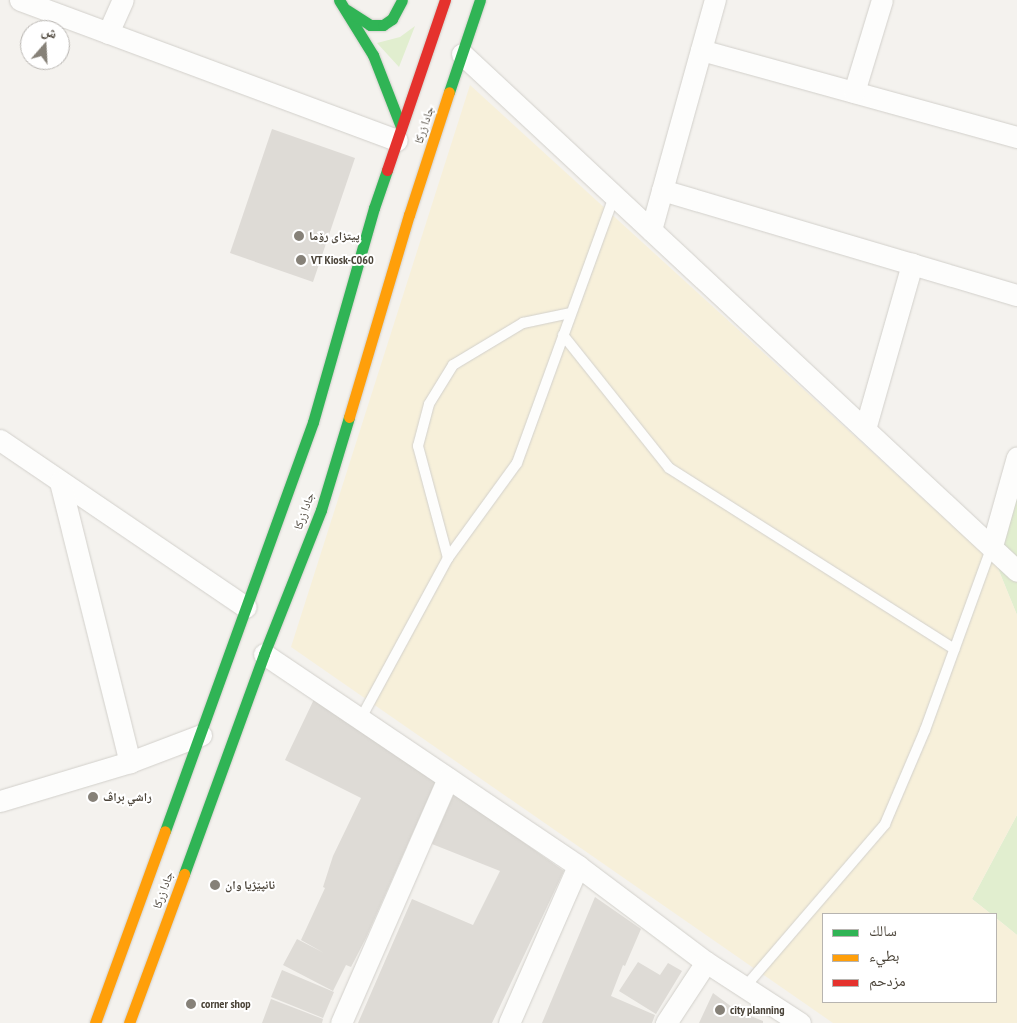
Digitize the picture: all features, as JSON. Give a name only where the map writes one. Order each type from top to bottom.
[{"type":"main road","points":[[339,0],[347,10],[373,55],[399,134]]},
{"type":"main road","points":[[347,10],[358,19],[370,25],[383,25],[392,19],[402,0]]},
{"type":"main road","name":"جادا زرکا","points":[[95,1023],[314,422],[374,208],[445,0]]},
{"type":"main road","name":"جادا زرکا","points":[[129,1023],[264,654],[321,510],[409,215],[480,0]]},
{"type":"street","points":[[20,0],[108,33],[399,134]]},
{"type":"street","points":[[108,33],[123,0]]},
{"type":"street","points":[[651,230],[715,0]]},
{"type":"street","points":[[854,92],[882,0]]},
{"type":"street","points":[[701,50],[1017,136]]},
{"type":"street","points":[[462,54],[1017,571]]},
{"type":"street","points":[[662,190],[1017,295]]},
{"type":"street","points":[[865,429],[912,264]]},
{"type":"street","points":[[0,440],[246,607]]},
{"type":"street","points":[[992,546],[1017,456]]},
{"type":"street","points":[[60,482],[130,762]]},
{"type":"street","points":[[264,654],[578,866],[706,962],[800,1023]]},
{"type":"street","points":[[0,801],[130,762],[201,735]]},
{"type":"street","points":[[341,1023],[448,778]]},
{"type":"street","points":[[509,1023],[578,866]]},
{"type":"street","points":[[666,1023],[706,962]]},
{"type":"lane","points":[[360,720],[448,558],[517,463],[614,196]]},
{"type":"lane","points":[[448,558],[418,446],[429,404],[453,365],[523,323],[571,313]]},
{"type":"lane","points":[[564,335],[669,468],[954,649]]},
{"type":"lane","points":[[745,987],[885,824],[925,730],[992,546]]},
{"type":"green space","points":[[415,26],[399,67],[377,43],[400,37]]},
{"type":"green space","points":[[1017,487],[1017,615],[997,566]]},
{"type":"green space","points":[[1017,815],[1017,935],[997,919],[997,913],[990,913],[972,899]]},
{"type":"sand","points":[[470,85],[997,566],[1017,615],[1017,815],[972,899],[990,913],[822,913],[822,1003],[997,1003],[997,919],[1017,935],[1017,1023],[833,1023],[291,647]]},
{"type":"building","points":[[272,129],[355,158],[313,282],[230,253]]},
{"type":"building","points":[[317,693],[437,778],[366,938],[351,967],[346,965],[333,991],[283,965],[297,939],[324,953],[301,940],[325,888],[323,887],[333,856],[361,798],[285,760]]},
{"type":"building","points":[[456,789],[516,837],[564,871],[492,1023],[358,1023],[412,899],[473,925],[500,871],[432,844]]},
{"type":"building","points":[[595,897],[641,929],[625,966],[623,965],[611,996],[655,1015],[652,1023],[542,1023]]},
{"type":"building","points":[[638,962],[660,975],[668,963],[682,971],[656,1014],[619,991]]},
{"type":"building","points":[[282,970],[334,992],[323,1018],[271,997]]},
{"type":"building","name":"city planning","points":[[713,993],[736,1010],[763,1021],[763,1023],[699,1023]]},
{"type":"building","points":[[271,999],[323,1019],[322,1023],[262,1023]]},
{"type":"traffic: fast","points":[[339,0],[373,55],[401,127]]},
{"type":"traffic: fast","points":[[347,10],[370,25],[383,25],[392,19],[402,0]]},
{"type":"traffic: fast","points":[[449,92],[480,0]]},
{"type":"traffic: fast","points":[[165,831],[313,422],[374,208],[387,170]]},
{"type":"traffic: fast","points":[[184,874],[264,654],[321,510],[349,417]]},
{"type":"traffic: slow","points":[[349,417],[409,215],[449,92]]},
{"type":"traffic: slow","points":[[95,1023],[165,831]]},
{"type":"traffic: slow","points":[[129,1023],[184,874]]},
{"type":"traffic: jam","points":[[387,170],[445,0]]},
{"type":"place","name":"پیتزای رۆما","points":[[299,236]]},
{"type":"place","name":"VT Kiosk-C060","points":[[301,260]]},
{"type":"place","name":"راشي براڤ","points":[[93,797]]},
{"type":"place","name":"نانپێژیا وان","points":[[215,885]]},
{"type":"place","name":"corner shop","points":[[191,1004]]},
{"type":"place","name":"city planning","points":[[720,1010]]}]
